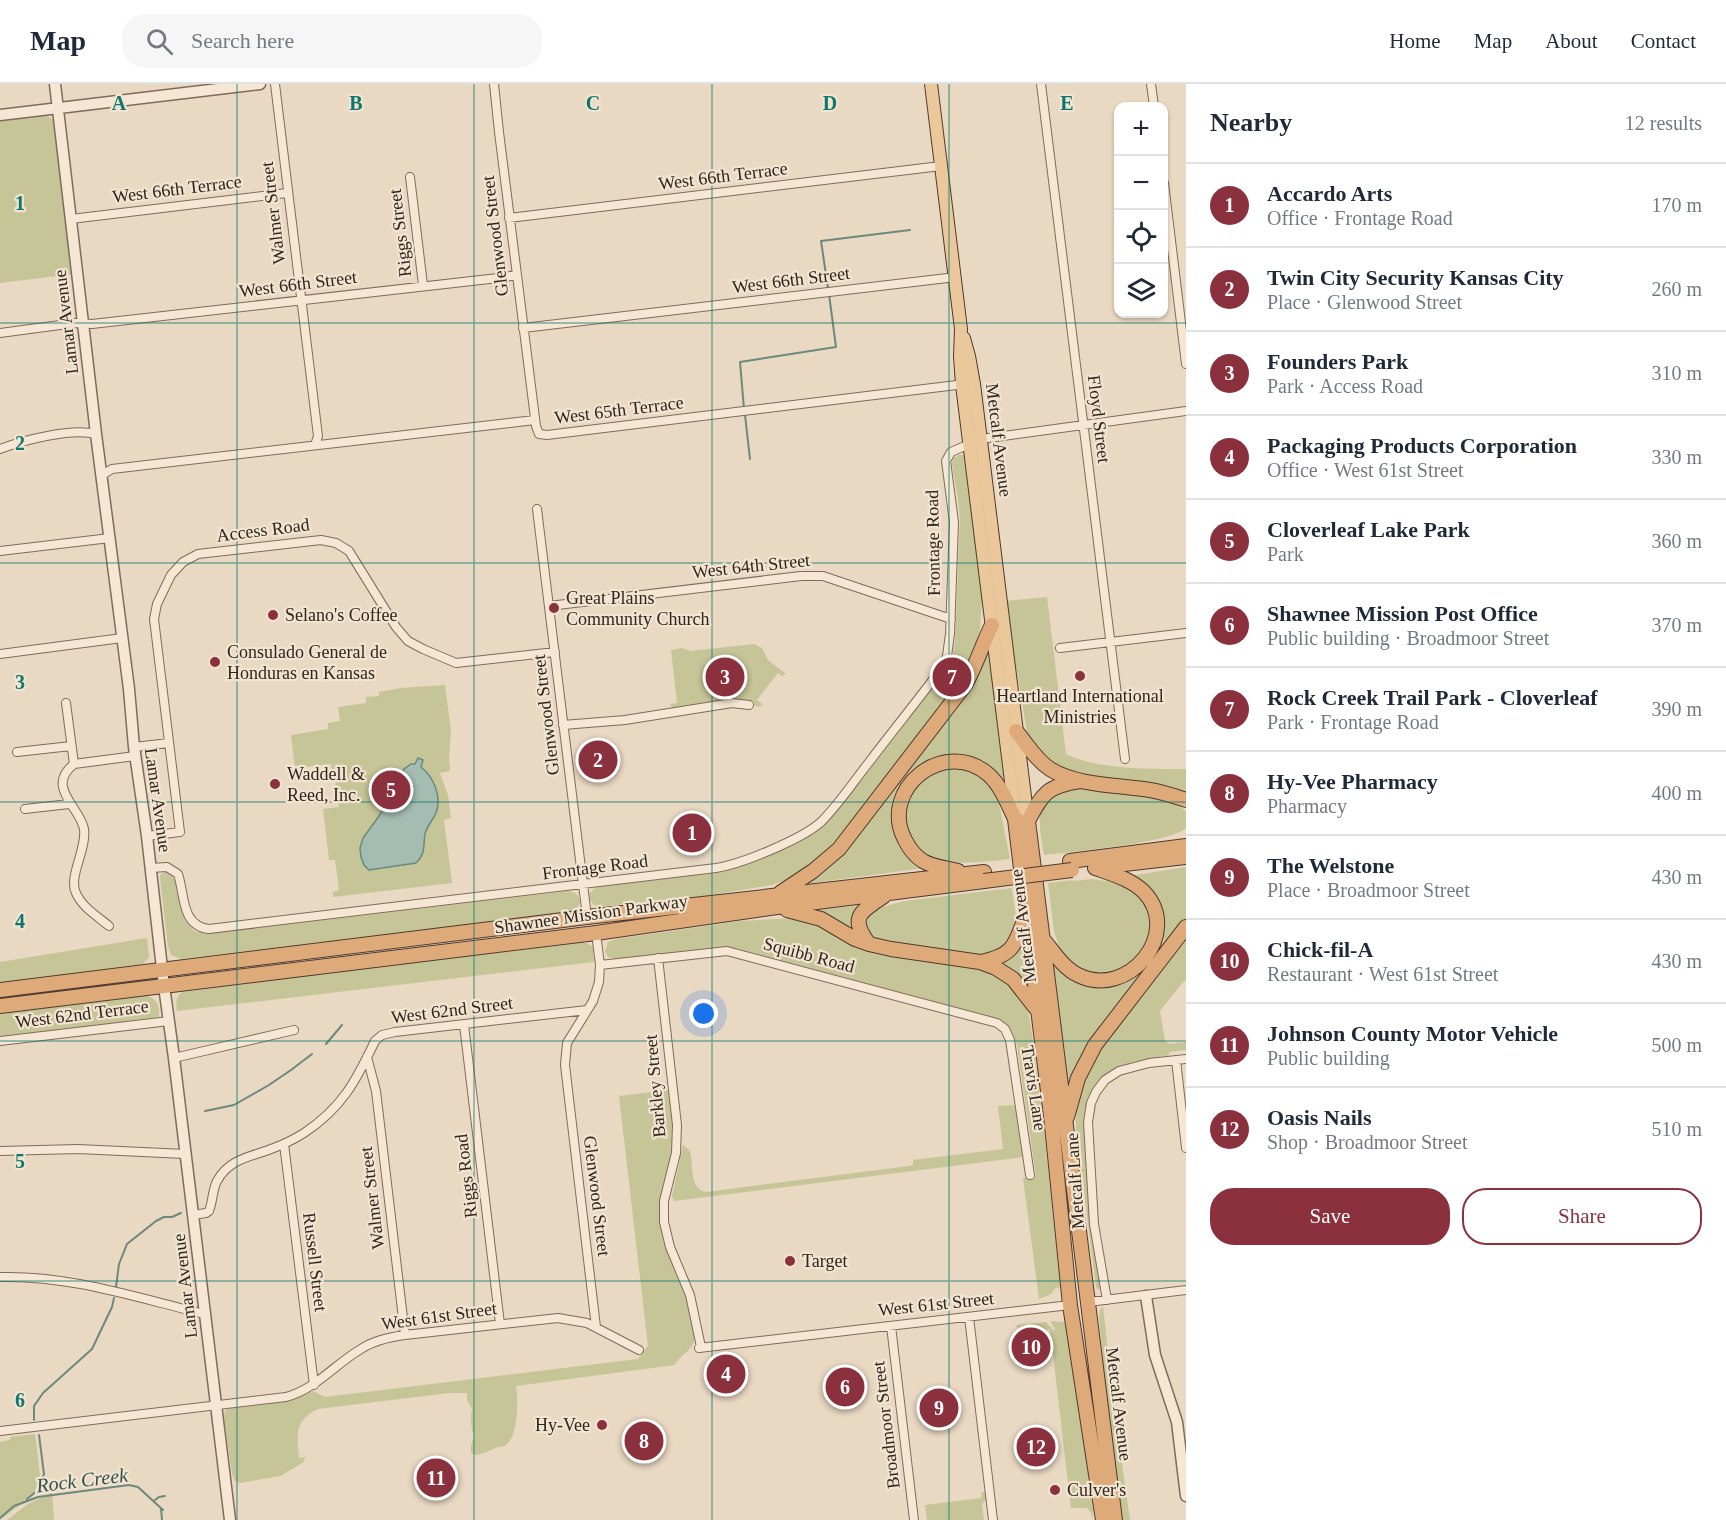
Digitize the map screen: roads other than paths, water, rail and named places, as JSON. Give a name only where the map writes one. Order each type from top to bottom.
[{"type":"highway","points":[[992,625],[965,685],[839,849],[776,901],[822,919],[848,936],[869,944],[980,962],[1013,979],[1038,1011]]},
{"type":"highway","points":[[1016,731],[1049,768],[1080,781]]},
{"type":"highway","points":[[966,874],[924,862],[915,855],[903,837],[899,812],[904,794],[913,780],[935,764],[952,761],[982,770],[994,781],[1022,820],[1048,791],[1065,783],[1080,781],[1151,790],[1185,801]]},
{"type":"highway","name":"Metcalf Avenue","points":[[1022,820],[1026,913],[1070,1305],[1103,1520]]},
{"type":"highway","name":"Metcalf Avenue","points":[[1022,820],[1042,939],[1115,1520]]},
{"type":"highway","points":[[1171,848],[1186,836]]},
{"type":"highway","name":"Shawnee Mission Parkway","points":[[0,990],[614,914],[888,893],[984,876],[1071,866],[1186,846]]},
{"type":"highway","name":"Shawnee Mission Parkway","points":[[1071,866],[1095,867],[1186,857]]},
{"type":"highway","points":[[1042,939],[1068,969],[1092,980],[1109,980],[1124,976],[1147,956],[1152,947],[1156,928],[1151,902],[1139,888],[1129,881],[1095,867]]},
{"type":"highway","name":"Shawnee Mission Parkway","points":[[0,1006],[596,933],[776,901],[966,874],[984,876]]},
{"type":"highway","points":[[869,944],[859,927],[859,918],[865,909],[888,893]]},
{"type":"highway","points":[[980,962],[1001,957],[1012,948],[1026,913]]},
{"type":"highway","points":[[596,933],[614,914]]},
{"type":"highway","points":[[569,936],[583,924],[587,917]]},
{"type":"highway","points":[[1066,1122],[1078,1078],[1090,1051],[1186,927]]},
{"type":"highway","points":[[1082,1252],[1079,1276],[1070,1305],[1077,1308],[1081,1315],[1085,1343],[1100,1402]]},
{"type":"main road","name":"Metcalf Avenue","points":[[931,84],[956,277],[961,329],[960,356],[968,384],[1016,731],[1022,820]]},
{"type":"main road","name":"Metcalf Avenue","points":[[975,441],[992,625],[1022,820]]},
{"type":"street","name":"Lamar Avenue","points":[[55,84],[134,751],[147,836],[230,1520]]},
{"type":"street","points":[[0,115],[260,84]]},
{"type":"street","name":"Walmer Street","points":[[275,84],[318,436],[315,446]]},
{"type":"street","name":"Glenwood Street","points":[[494,84],[535,420]]},
{"type":"street","name":"Floyd Street","points":[[1041,84],[1125,759]]},
{"type":"street","points":[[1151,84],[1153,102]]},
{"type":"street","name":"West 66th Terrace","points":[[509,218],[941,166]]},
{"type":"street","name":"Riggs Street","points":[[410,177],[423,285]]},
{"type":"street","name":"West 66th Terrace","points":[[70,219],[287,192]]},
{"type":"street","points":[[1167,210],[1186,364]]},
{"type":"street","name":"West 66th Street","points":[[0,333],[507,277],[516,274]]},
{"type":"street","name":"West 66th Street","points":[[523,328],[956,277]]},
{"type":"street","name":"West 65th Terrace","points":[[102,475],[112,469],[535,420],[538,434],[546,435],[968,384]]},
{"type":"street","points":[[975,441],[1186,411]]},
{"type":"street","points":[[0,449],[39,438],[86,431],[96,434]]},
{"type":"street","name":"Frontage Road","points":[[150,868],[167,867],[178,874],[188,918],[195,925],[209,929],[730,866],[785,842],[820,822],[943,666],[947,656],[951,619],[954,522],[946,461],[951,452],[975,441]]},
{"type":"street","name":"Glenwood Street","points":[[537,509],[587,917]]},
{"type":"street","points":[[0,551],[110,537]]},
{"type":"street","name":"Access Road","points":[[147,836],[180,832],[154,619],[157,604],[171,575],[183,562],[198,554],[321,540],[336,543],[349,551],[396,627],[408,641],[423,649],[456,663],[555,652]]},
{"type":"street","name":"West 64th Street","points":[[549,606],[801,576],[823,576],[951,619]]},
{"type":"street","points":[[1060,648],[1186,633]]},
{"type":"street","points":[[0,654],[122,638]]},
{"type":"street","points":[[66,703],[74,764]]},
{"type":"street","points":[[563,725],[626,720],[732,703],[749,705]]},
{"type":"street","points":[[109,926],[83,905],[75,892],[84,831],[81,821],[65,795],[64,776],[74,764],[169,743]]},
{"type":"street","points":[[17,752],[71,746]]},
{"type":"street","points":[[25,809],[69,804]]},
{"type":"street","name":"Glenwood Street","points":[[596,933],[600,978],[595,995],[567,1043],[565,1071],[596,1327]]},
{"type":"street","name":"Squibb Road","points":[[658,958],[720,950],[730,951],[950,1010]]},
{"type":"street","points":[[600,965],[658,958]]},
{"type":"street","name":"Barkley Street","points":[[658,958],[677,1125],[676,1153],[664,1201],[664,1225],[671,1250],[690,1295],[700,1348]]},
{"type":"street","name":"West 62nd Street","points":[[194,1215],[210,1210],[215,1187],[222,1173],[231,1164],[284,1144],[309,1129],[334,1109],[355,1082],[375,1041],[382,1035],[587,1010]]},
{"type":"street","name":"Travis Lane","points":[[950,1010],[994,1022],[1008,1035],[1030,1175]]},
{"type":"street","name":"West 62nd Terrace","points":[[0,1041],[169,1021]]},
{"type":"street","name":"Riggs Road","points":[[464,1025],[501,1324]]},
{"type":"street","points":[[174,1058],[294,1030]]},
{"type":"street","name":"Walmer Street","points":[[367,1057],[376,1091],[405,1335]]},
{"type":"street","points":[[1186,1059],[1176,1060],[1186,1148]]},
{"type":"street","name":"Metcalf Lane","points":[[1107,1300],[1094,1224],[1088,1122],[1091,1103],[1105,1080],[1119,1071],[1149,1063],[1176,1060]]},
{"type":"street","name":"Russell Street","points":[[284,1144],[314,1384]]},
{"type":"street","points":[[0,1151],[78,1149],[185,1154]]},
{"type":"street","points":[[0,1277],[43,1278],[86,1285],[205,1314]]},
{"type":"street","points":[[1088,1302],[1186,1290]]},
{"type":"street","points":[[1146,1296],[1155,1354],[1177,1422],[1186,1496]]},
{"type":"street","name":"West 61st Street","points":[[700,1348],[1070,1305]]},
{"type":"street","points":[[969,1317],[993,1520]]},
{"type":"street","name":"West 61st Street","points":[[0,1431],[279,1398],[297,1393],[314,1384],[362,1347],[383,1339],[405,1335],[555,1318],[582,1322],[596,1327],[639,1350]]},
{"type":"street","name":"Broadmoor Street","points":[[891,1326],[914,1520]]},
{"type":"waterway","points":[[828,288],[821,241],[910,230]]},
{"type":"waterway","points":[[744,409],[740,362],[836,347],[829,294]]},
{"type":"waterway","points":[[745,415],[750,459]]},
{"type":"waterway","points":[[326,1044],[342,1025]]},
{"type":"waterway","points":[[205,1111],[234,1105],[269,1085],[312,1054]]},
{"type":"waterway","points":[[116,1287],[119,1264],[127,1244],[156,1221],[181,1213]]},
{"type":"waterway","points":[[34,1420],[34,1406],[43,1393],[92,1349],[114,1298]]},
{"type":"waterway","points":[[27,1499],[38,1490],[44,1474],[39,1435]]},
{"type":"waterway","name":"Rock Creek","points":[[0,1518],[14,1506],[38,1497],[129,1485],[138,1487],[163,1510]]},
{"type":"waterway","points":[[155,1500],[165,1496]]},
{"type":"waterway","points":[[161,1508],[162,1520]]},
{"type":"place","name":"Great Plains Community Church","points":[[554,608]]},
{"type":"place","name":"Selano's Coffee","points":[[273,615]]},
{"type":"place","name":"Consulado General de Honduras en Kansas","points":[[215,662]]},
{"type":"place","name":"Heartland International Ministries","points":[[1080,676]]},
{"type":"place","name":"Founders Park","points":[[725,677]]},
{"type":"place","name":"Rock Creek Trail Park - Cloverleaf","points":[[952,677]]},
{"type":"place","name":"Twin City Security Kansas City","points":[[598,760]]},
{"type":"place","name":"Waddell & Reed, Inc.","points":[[275,784]]},
{"type":"place","name":"Cloverleaf Lake Park","points":[[391,790]]},
{"type":"place","name":"Accardo Arts","points":[[692,833]]},
{"type":"place","name":"Target","points":[[790,1261]]},
{"type":"place","name":"Chick-fil-A","points":[[1031,1347]]},
{"type":"place","name":"Packaging Products Corporation","points":[[726,1374]]},
{"type":"place","name":"Shawnee Mission Post Office","points":[[845,1387]]},
{"type":"place","name":"The Welstone","points":[[939,1408]]},
{"type":"place","name":"Hy-Vee","points":[[602,1425]]},
{"type":"place","name":"Hy-Vee Pharmacy","points":[[644,1441]]},
{"type":"place","name":"Oasis Nails","points":[[1036,1447]]},
{"type":"place","name":"Johnson County Motor Vehicle","points":[[436,1478]]},
{"type":"place","name":"Culver's","points":[[1055,1490]]}]
